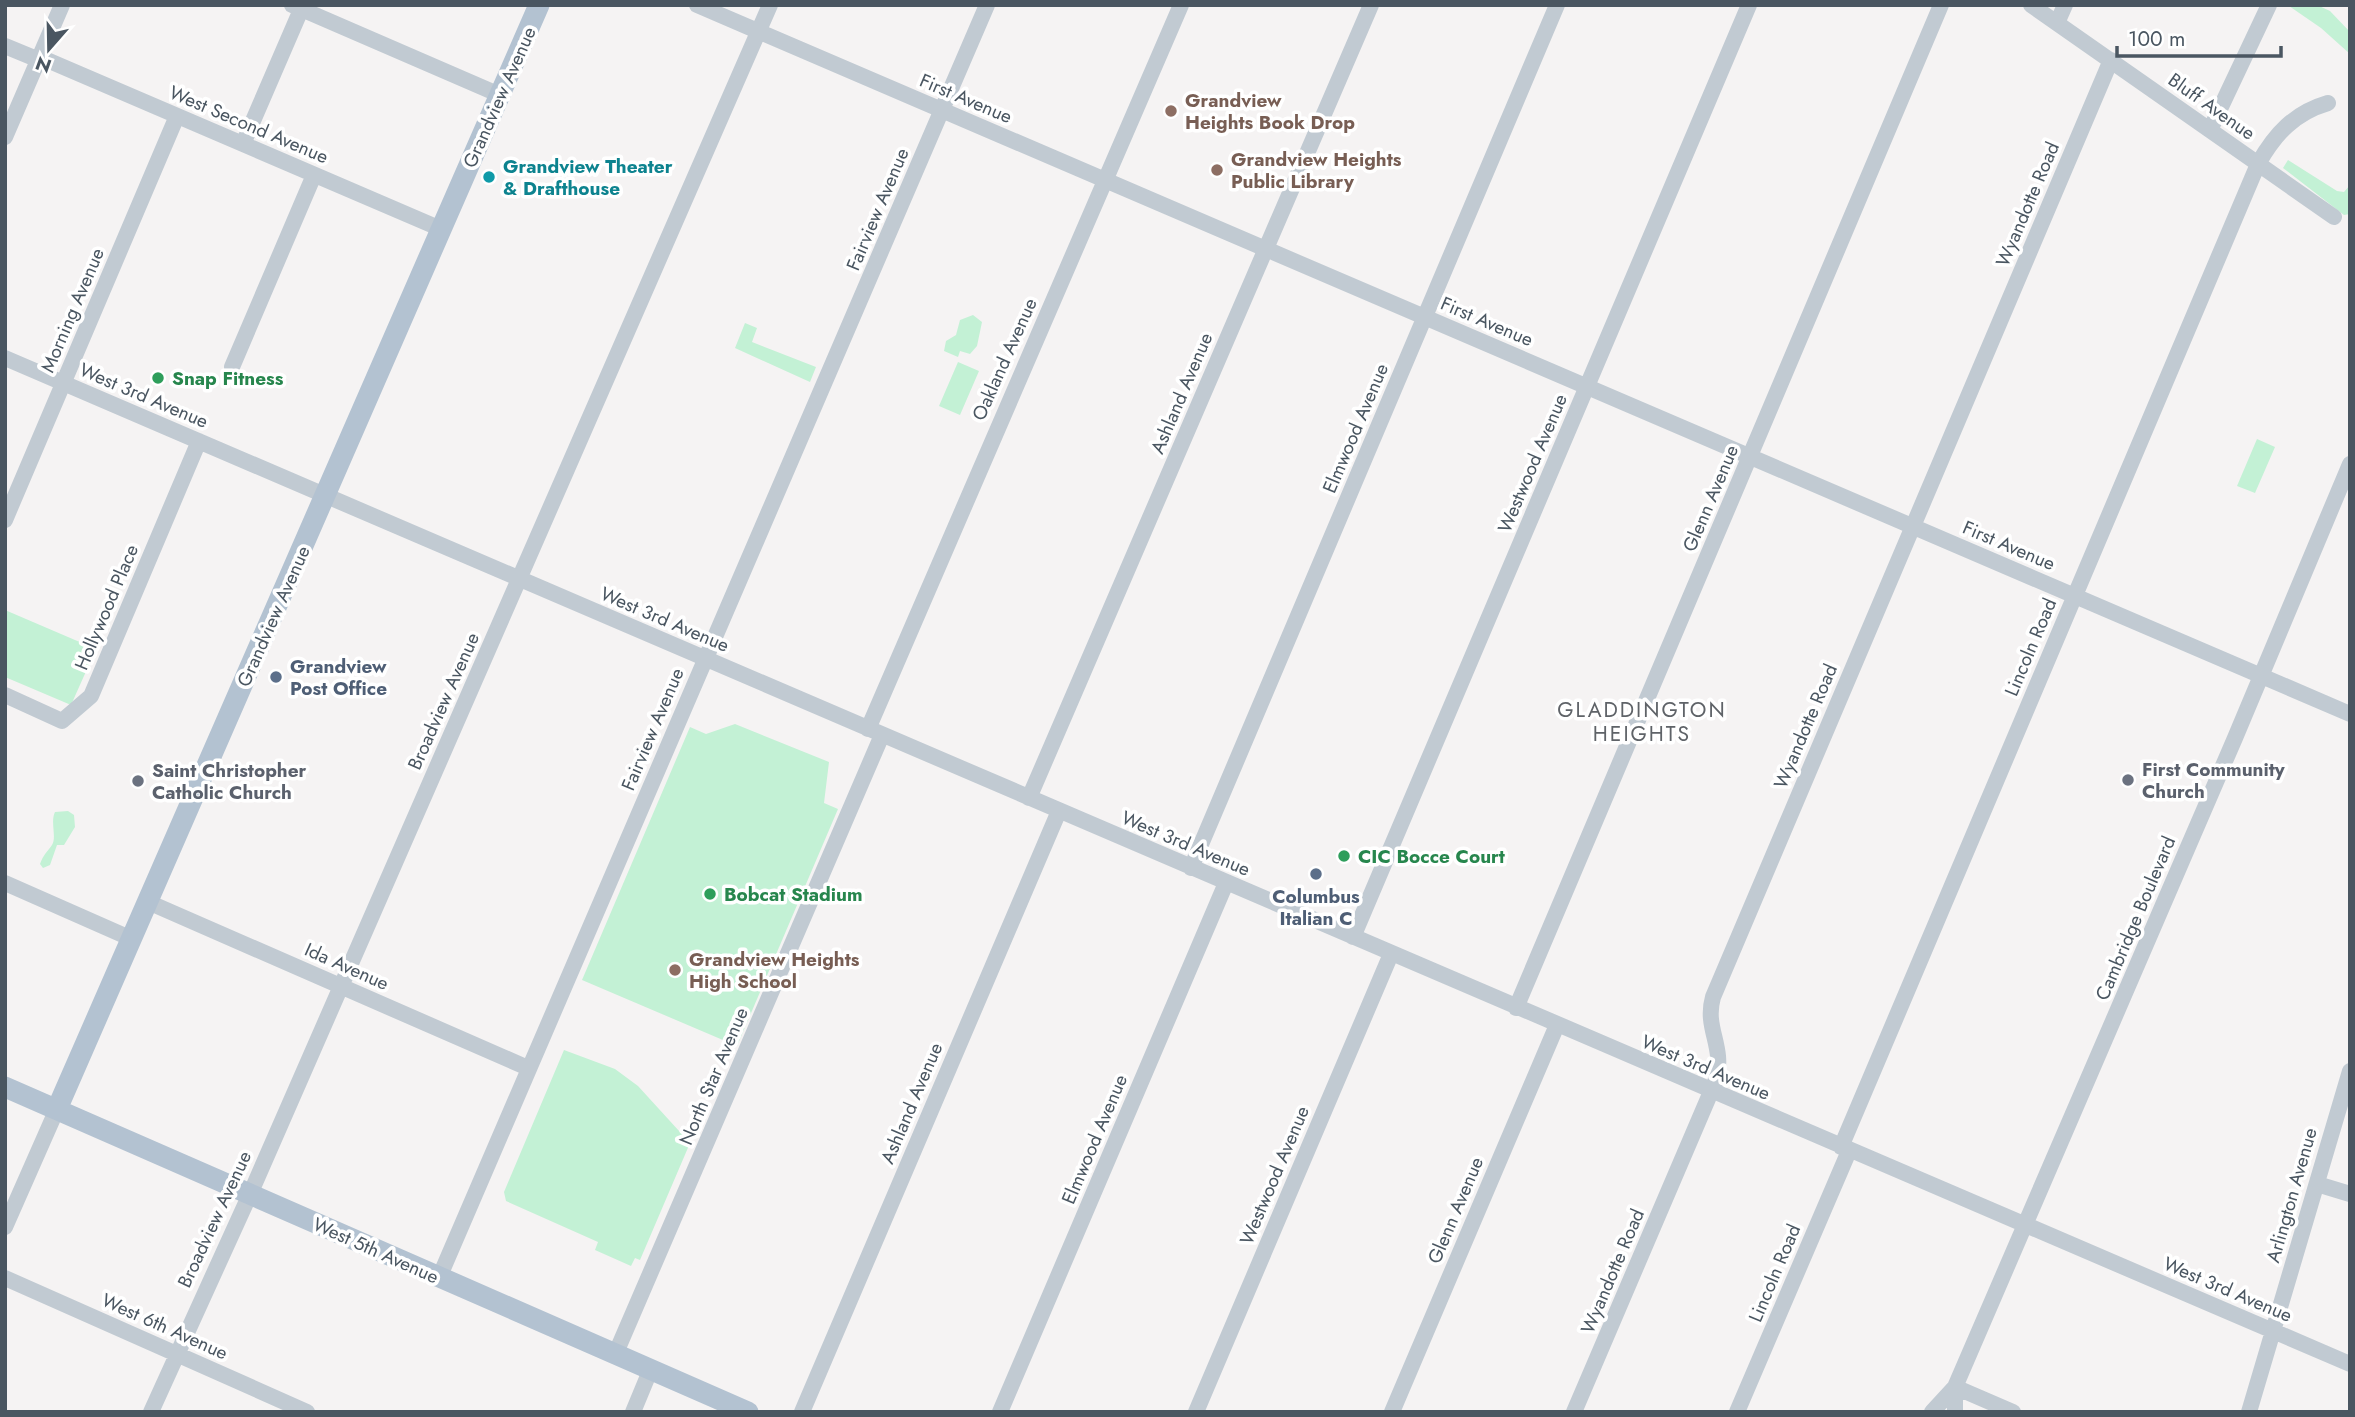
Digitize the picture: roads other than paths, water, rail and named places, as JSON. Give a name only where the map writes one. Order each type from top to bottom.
[{"type":"main road","name":"Grandview Avenue","points":[[57,1110],[539,5]]},
{"type":"main road","name":"West 5th Avenue","points":[[5,1087],[748,1412]]},
{"type":"street","points":[[5,137],[62,5]]},
{"type":"street","name":"First Avenue","points":[[697,5],[2261,676]]},
{"type":"street","name":"Broadview Avenue","points":[[151,1412],[770,5]]},
{"type":"street","name":"Fairview Avenue","points":[[439,1278],[987,5]]},
{"type":"street","name":"Oakland Avenue","points":[[875,732],[1105,180],[1181,5]]},
{"type":"street","name":"Ashland Avenue","points":[[1029,798],[1371,5]]},
{"type":"street","name":"Elmwood Avenue","points":[[1191,867],[1557,5]]},
{"type":"street","name":"Westwood Avenue","points":[[1353,937],[1749,5]]},
{"type":"street","name":"Glenn Avenue","points":[[1516,1008],[1941,5]]},
{"type":"street","name":"Bluff Avenue","points":[[2031,5],[2334,217]]},
{"type":"street","points":[[2057,23],[2065,5]]},
{"type":"street","points":[[2210,130],[2269,5]]},
{"type":"street","points":[[243,144],[299,7],[500,95]]},
{"type":"street","name":"West Second Avenue","points":[[5,46],[441,229]]},
{"type":"street","name":"Wyandotte Road","points":[[1574,1412],[1712,1091],[1721,1055],[1709,1014],[1713,996],[2110,60]]},
{"type":"street","name":"Lincoln Road","points":[[1737,1412],[2075,595],[2258,164],[2274,136],[2289,123],[2328,103]]},
{"type":"street","name":"Morning Avenue","points":[[5,520],[177,116]]},
{"type":"street","points":[[232,367],[314,175]]},
{"type":"street","name":"West 3rd Avenue","points":[[5,358],[2350,1364]]},
{"type":"street","name":"Hollywood Place","points":[[5,695],[62,721],[91,696],[199,441]]},
{"type":"street","name":"Cambridge Boulevard","points":[[1932,1412],[1955,1387],[2350,464]]},
{"type":"street","points":[[2261,676],[2350,714]]},
{"type":"street","name":"North Star Avenue","points":[[615,1355],[875,732]]},
{"type":"street","name":"Ashland Avenue","points":[[802,1412],[1059,811]]},
{"type":"street","points":[[5,883],[132,939]]},
{"type":"street","name":"Elmwood Avenue","points":[[1000,1412],[1226,883]]},
{"type":"street","name":"Ida Avenue","points":[[148,902],[528,1068]]},
{"type":"street","name":"Westwood Avenue","points":[[1196,1412],[1391,954]]},
{"type":"street","name":"Glenn Avenue","points":[[1392,1412],[1556,1025]]},
{"type":"street","name":"Arlington Avenue","points":[[2249,1412],[2350,1071]]},
{"type":"street","name":"Grandview Avenue","points":[[5,1227],[57,1110]]},
{"type":"street","points":[[2317,1184],[2350,1194]]},
{"type":"street","name":"West 6th Avenue","points":[[5,1278],[307,1412]]},
{"type":"street","points":[[633,1412],[650,1371]]},
{"type":"street","points":[[1955,1387],[2013,1412]]},
{"type":"street","name":"Cambridge Boulevard","points":[[1955,1387],[1955,1412]]},
{"type":"place","name":"Grandview Heights Book Drop","points":[[1171,111]]},
{"type":"place","name":"Grandview Heights Public Library","points":[[1217,170]]},
{"type":"place","name":"Grandview Theater & Drafthouse","points":[[489,177]]},
{"type":"place","name":"Snap Fitness","points":[[158,378]]},
{"type":"place","name":"Grandview Post Office","points":[[276,677]]},
{"type":"place","name":"First Community Church","points":[[2128,780]]},
{"type":"place","name":"Saint Christopher Catholic Church","points":[[138,781]]},
{"type":"place","name":"CIC Bocce Court","points":[[1344,856]]},
{"type":"place","name":"Columbus Italian C","points":[[1316,874]]},
{"type":"place","name":"Bobcat Stadium","points":[[710,894]]},
{"type":"place","name":"Grandview Heights High School","points":[[675,970]]},
{"type":"district","name":"GLADDINGTON HEIGHTS","points":[[1642,722]]}]
